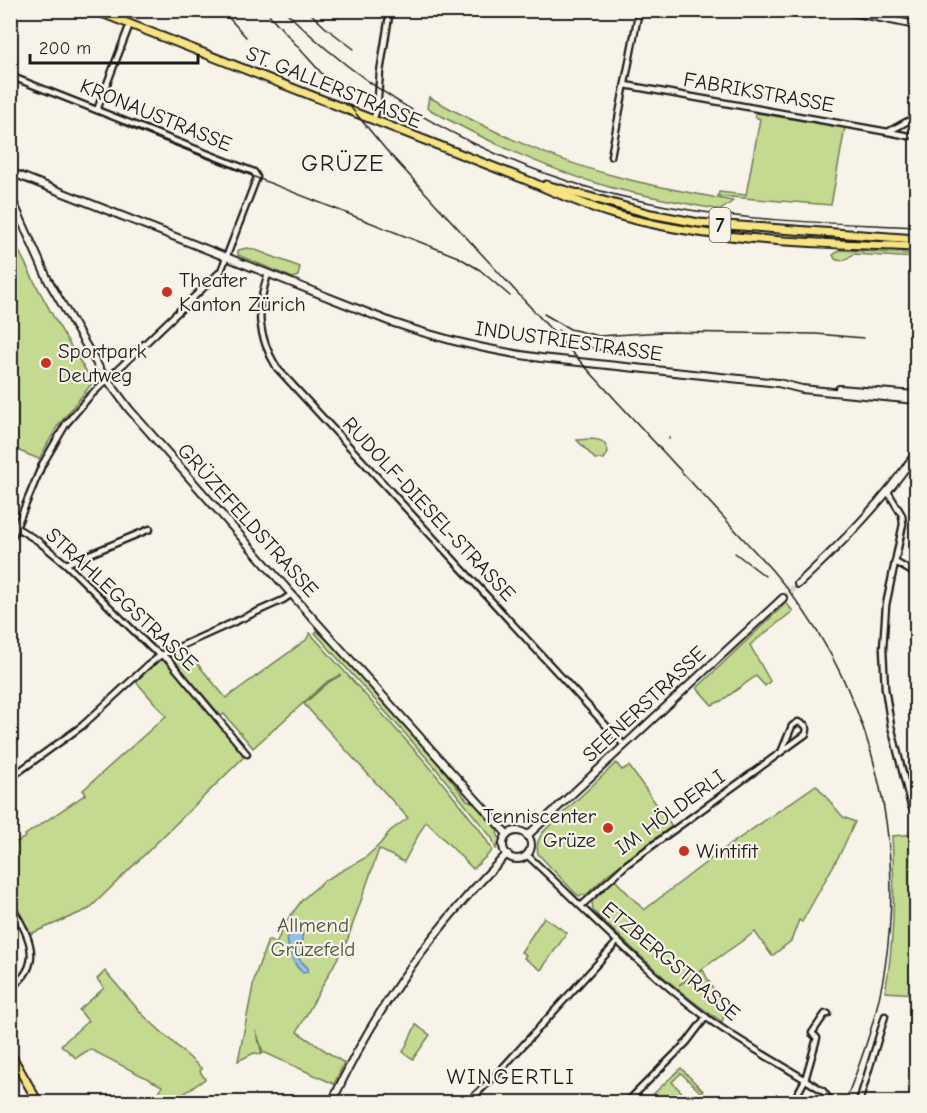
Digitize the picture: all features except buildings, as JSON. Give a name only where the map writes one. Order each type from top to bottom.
[{"type":"main road","name":"ST. GALLERSTRASSE","points":[[94,10],[596,208],[676,228],[750,238],[916,247]]},
{"type":"main road","points":[[841,10],[916,25]]},
{"type":"main road","name":"INDUSTRIESTRASSE","points":[[10,175],[18,176],[418,331],[481,348],[541,358],[793,386],[916,395]]},
{"type":"main road","name":"ST. GALLERSTRASSE","points":[[529,180],[651,214],[699,223],[916,239]]},
{"type":"main road","name":"GRÜZEFELDSTRASSE","points":[[10,195],[48,280],[107,380],[146,430],[507,834]]},
{"type":"main road","name":"INDUSTRIESTRASSE","points":[[793,386],[802,389],[916,400]]},
{"type":"main road","points":[[798,584],[838,546],[888,492],[916,453]]},
{"type":"main road","name":"SEENERSTRASSE","points":[[528,835],[783,598]]},
{"type":"main road","points":[[516,830],[528,835],[531,843],[527,855],[515,859],[507,854],[503,846],[507,834],[516,830]]},
{"type":"main road","points":[[332,1102],[367,1035],[419,955],[472,890],[507,854]]},
{"type":"main road","points":[[10,1053],[38,1102]]},
{"type":"street","points":[[374,120],[390,10]]},
{"type":"street","points":[[611,156],[639,10]]},
{"type":"street","points":[[97,110],[130,24]]},
{"type":"street","name":"KRONAUSTRASSE","points":[[10,76],[256,174],[256,181],[226,257]]},
{"type":"street","name":"FABRIKSTRASSE","points":[[625,85],[909,136],[915,132],[916,126],[915,123],[908,121],[888,132]]},
{"type":"street","points":[[10,542],[42,465],[58,436],[89,397],[221,271],[226,257]]},
{"type":"street","name":"RUDOLF-DIESEL-STRASSE","points":[[268,274],[260,310],[261,332],[266,350],[277,368],[624,746]]},
{"type":"street","points":[[888,492],[902,515],[902,534],[884,621],[885,688],[891,726],[911,806],[916,812]]},
{"type":"street","name":"STRAHLEGGSTRASSE","points":[[16,528],[38,541],[66,564],[152,649],[170,660],[247,754]]},
{"type":"street","points":[[66,564],[150,529]]},
{"type":"street","points":[[895,562],[916,574]]},
{"type":"street","points":[[10,778],[82,726],[147,666],[161,656],[283,600],[291,594]]},
{"type":"street","name":"IM HÖLDERLI","points":[[581,906],[627,864],[806,734],[805,725],[798,722],[792,726],[782,750]]},
{"type":"street","name":"ETZBERGSTRASSE","points":[[527,855],[647,968],[706,1017],[823,1091],[831,1102]]},
{"type":"street","points":[[10,903],[28,934],[32,951],[26,971],[10,988]]},
{"type":"street","points":[[468,1102],[497,1074],[618,941]]},
{"type":"street","points":[[793,1102],[805,1080],[817,1038],[812,1033],[825,1014],[828,1014]]},
{"type":"street","points":[[859,1102],[885,1016]]},
{"type":"street","points":[[627,1102],[687,1042],[706,1017]]},
{"type":"green space","points":[[429,97],[496,132],[566,161],[659,187],[733,201],[721,210],[626,191],[564,173],[494,143],[427,108]]},
{"type":"green space","points":[[756,113],[845,128],[831,205],[718,196],[719,192],[746,195],[760,119],[755,117]]},
{"type":"green space","name":"Sportpark Deutweg","points":[[10,232],[70,346],[93,382],[57,427],[39,459],[17,450],[11,465]]},
{"type":"green space","points":[[247,248],[300,267],[298,276],[293,278],[238,255],[238,250]]},
{"type":"green space","points":[[840,250],[916,254],[916,258],[853,254],[840,261],[833,255]]},
{"type":"green space","points":[[589,439],[604,443],[608,453],[604,459],[595,459],[577,440]]},
{"type":"green space","points":[[786,603],[793,611],[750,645],[770,681],[765,686],[756,676],[712,705],[697,688]]},
{"type":"green space","points":[[317,631],[437,762],[467,800],[484,813],[498,831],[500,840],[496,849],[492,838],[433,765],[315,633]]},
{"type":"green space","name":"Allmend Grüzefeld","points":[[310,633],[429,766],[480,830],[492,849],[473,869],[426,821],[404,862],[379,849],[347,941],[297,1032],[344,1063],[334,1084],[263,1052],[256,1031],[262,1054],[254,1053],[238,1061],[255,976],[268,940],[276,944],[285,923],[303,899],[325,880],[365,858],[390,831],[408,818],[304,704],[329,682],[341,675],[328,681],[253,748],[224,714],[221,716],[177,664],[174,655],[185,649],[226,698],[306,640]]},
{"type":"green space","points":[[161,655],[169,660],[247,754],[89,909],[28,935],[11,903],[10,857],[16,854],[12,844],[26,837],[25,835],[86,794],[83,790],[166,716],[133,678]]},
{"type":"green space","name":"Tenniscenter Grüze","points":[[616,763],[622,770],[629,766],[672,826],[608,874],[587,894],[580,896],[538,854],[538,842],[544,831]]},
{"type":"green space","points":[[816,785],[843,817],[855,822],[802,922],[799,920],[791,941],[772,956],[755,932],[679,985],[703,970],[725,1012],[722,1022],[672,984],[593,911],[592,901],[614,879],[644,910],[721,851]]},
{"type":"green space","points":[[916,834],[916,994],[885,992],[891,953],[893,914],[892,836]]},
{"type":"green space","points":[[544,917],[567,933],[541,970],[524,958],[526,955],[521,952]]},
{"type":"green space","points":[[105,971],[142,1014],[202,1069],[200,1071],[205,1079],[172,1102],[161,1102],[156,1099],[162,1086],[90,1049],[76,1058],[61,1045],[88,1021],[79,1010],[104,988],[97,979]]},
{"type":"green space","points":[[416,1025],[430,1035],[413,1059],[403,1052]]},
{"type":"green space","points":[[681,1068],[703,1091],[701,1093],[681,1073],[672,1082],[690,1101],[645,1102]]},
{"type":"water","points":[[296,926],[303,931],[299,959],[308,968],[307,972],[303,973],[292,958],[288,945],[288,932],[291,927]]},
{"type":"tunnel","points":[[783,598],[798,584]]},
{"type":"railway","points":[[222,10],[246,37]]},
{"type":"railway","points":[[265,10],[387,151],[771,569],[804,612],[832,657],[855,705],[872,755],[884,807],[890,860],[890,913],[882,985],[869,1036],[845,1102]]},
{"type":"railway","points":[[284,10],[327,49],[372,84],[421,115],[471,142],[524,165],[578,184],[634,199],[718,214],[803,222],[916,227]]},
{"type":"railway","points":[[307,10],[354,49]]},
{"type":"railway","points":[[130,128],[458,257],[480,270],[510,296]]},
{"type":"railway","points":[[544,314],[570,329],[599,336],[662,332],[816,334],[864,338]]},
{"type":"railway","points":[[558,330],[589,347],[624,354]]},
{"type":"railway","points":[[735,553],[765,576]]},
{"type":"place","name":"Theater Kanton Zürich","points":[[167,292]]},
{"type":"place","name":"Sportpark Deutweg","points":[[46,363]]},
{"type":"place","name":"Tenniscenter Grüze","points":[[608,828]]},
{"type":"place","name":"Wintifit","points":[[684,851]]},
{"type":"district","name":"GRÜZE","points":[[343,163]]},
{"type":"district","name":"WINGERTLI","points":[[511,1076]]}]
